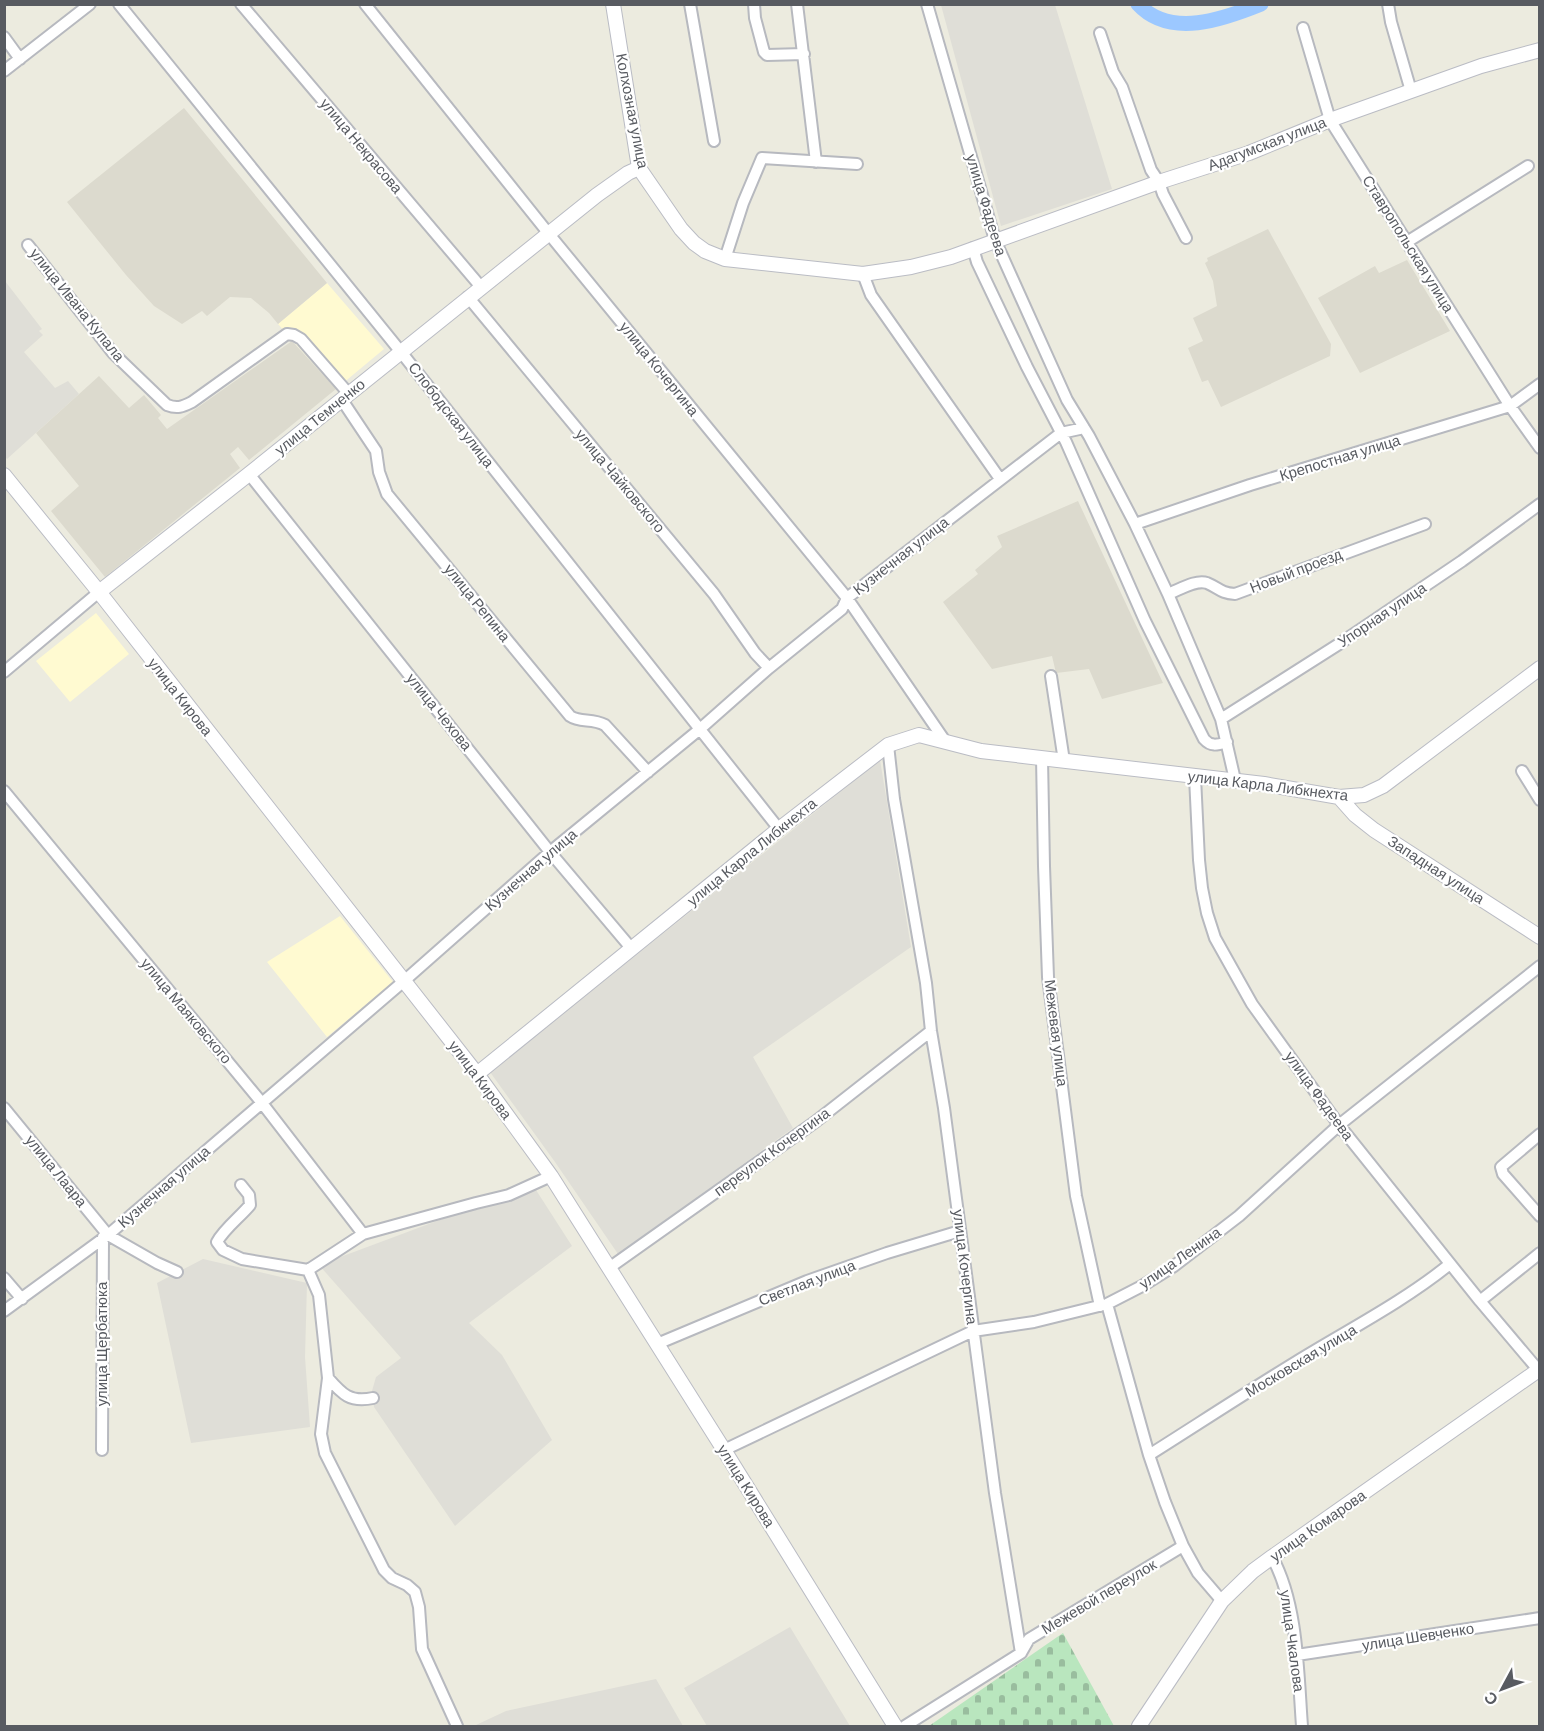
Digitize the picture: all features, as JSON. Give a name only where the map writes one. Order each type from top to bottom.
[{"type":"main road","name":"Колхозная улица","points":[[613,4],[639,168],[681,229],[705,251],[725,259],[863,274],[911,267],[951,257],[995,240]]},
{"type":"main road","name":"Адагумская улица","points":[[995,240],[1249,153],[1330,120],[1481,66],[1539,50]]},
{"type":"main road","name":"улица Темченко","points":[[99,592],[597,195],[639,168]]},
{"type":"main road","name":"улица Кирова","points":[[4,475],[99,592],[477,1074],[551,1176],[895,1726]]},
{"type":"main road","name":"улица Карла Либкнехта","points":[[477,1074],[778,829],[888,745],[919,735],[981,751],[1235,780],[1339,797],[1355,797],[1383,786],[1539,668]]},
{"type":"main road","name":"Западная улица","points":[[1339,797],[1374,830],[1539,937]]},
{"type":"main road","name":"улица Комарова","points":[[1139,1726],[1222,1601],[1253,1571],[1539,1370]]},
{"type":"street","points":[[4,71],[90,4]]},
{"type":"street","name":"Слободская улица","points":[[119,4],[401,352],[778,829]]},
{"type":"street","name":"улица Некрасова","points":[[241,4],[481,287]]},
{"type":"street","name":"улица Кочергина","points":[[365,4],[846,598],[945,741]]},
{"type":"street","points":[[690,4],[714,141]]},
{"type":"street","points":[[754,4],[755,18],[767,56],[804,54]]},
{"type":"street","points":[[797,4],[816,162]]},
{"type":"street","name":"улица Фадеева","points":[[927,4],[995,240],[1067,400],[1135,524],[1168,594],[1221,719],[1235,780]]},
{"type":"street","points":[[1388,4],[1411,92]]},
{"type":"street","name":"Ставропольская улица","points":[[1303,28],[1330,120],[1510,406],[1539,448]]},
{"type":"street","points":[[1100,33],[1151,170],[1186,238]]},
{"type":"street","points":[[4,38],[20,59]]},
{"type":"street","points":[[725,259],[743,203],[762,158],[857,164]]},
{"type":"street","points":[[1407,242],[1528,166]]},
{"type":"street","name":"улица Ивана Купала","points":[[28,245],[113,353],[167,405],[173,408],[192,402],[287,334],[301,339],[345,397]]},
{"type":"street","name":"улица Фадеева","points":[[973,248],[977,262],[1027,367],[1066,442],[1145,621],[1204,739],[1208,744],[1214,746],[1227,742]]},
{"type":"street","points":[[863,274],[871,295],[1000,479]]},
{"type":"street","name":"улица Чайковского","points":[[468,297],[714,594],[755,653],[769,668]]},
{"type":"street","name":"Крепостная улица","points":[[1135,524],[1250,485],[1510,406],[1539,384]]},
{"type":"street","name":"улица Репина","points":[[345,397],[376,451],[379,472],[387,494],[570,716],[574,719],[597,721],[605,725],[648,772]]},
{"type":"street","points":[[1061,433],[1084,428]]},
{"type":"street","name":"Кузнечная улица","points":[[4,1311],[105,1236],[404,981],[550,852],[842,609],[846,598],[1061,433]]},
{"type":"street","name":"улица Чехова","points":[[249,474],[550,852],[631,948]]},
{"type":"street","name":"Упорная улица","points":[[1221,719],[1462,561],[1539,504]]},
{"type":"street","name":"Новый проезд","points":[[1168,594],[1206,583],[1218,591],[1235,594],[1425,524]]},
{"type":"street","name":"улица Темченко","points":[[4,672],[99,592]]},
{"type":"street","points":[[1051,676],[1065,761]]},
{"type":"street","name":"улица Кочергина","points":[[888,745],[894,799],[926,983],[995,1493],[1021,1653]]},
{"type":"street","name":"Межевая улица","points":[[1042,758],[1048,977],[1076,1196],[1104,1305],[1165,1502],[1183,1546],[1198,1573],[1222,1601]]},
{"type":"street","points":[[1522,771],[1539,800]]},
{"type":"street","name":"улица Фадеева","points":[[1196,777],[1202,888],[1207,913],[1215,938],[1252,1004],[1339,1125],[1480,1302],[1539,1370]]},
{"type":"street","name":"улица Маяковского","points":[[4,791],[262,1103],[363,1234]]},
{"type":"street","name":"улица Ленина","points":[[724,1450],[973,1331],[1034,1322],[1104,1305],[1142,1286],[1174,1266],[1239,1216],[1339,1125],[1539,966]]},
{"type":"street","name":"переулок Кочергина","points":[[609,1268],[815,1122],[931,1031]]},
{"type":"street","name":"улица Лаара","points":[[4,1108],[105,1236]]},
{"type":"street","points":[[1539,1134],[1501,1167],[1503,1174],[1539,1216]]},
{"type":"street","points":[[242,1185],[249,1195],[250,1205],[222,1233],[217,1242],[223,1250],[242,1259],[308,1270],[363,1234],[509,1195],[551,1176]]},
{"type":"street","name":"Светлая улица","points":[[657,1344],[807,1281],[960,1231]]},
{"type":"street","points":[[105,1236],[177,1272]]},
{"type":"street","name":"улица Щербатюка","points":[[102,1450],[105,1236]]},
{"type":"street","points":[[1480,1302],[1539,1253]]},
{"type":"street","name":"Московская улица","points":[[1149,1455],[1371,1317],[1450,1264]]},
{"type":"street","points":[[308,1270],[319,1295],[328,1378],[321,1434],[325,1453],[384,1570],[392,1578],[415,1592],[419,1607],[422,1649],[457,1726]]},
{"type":"street","points":[[4,1278],[22,1299]]},
{"type":"street","points":[[328,1378],[340,1392],[353,1399],[373,1398]]},
{"type":"street","name":"Межевой переулок","points":[[1021,1653],[1029,1639],[1183,1546]]},
{"type":"street","name":"улица Чкалова","points":[[1272,1557],[1280,1571],[1288,1600],[1297,1655],[1302,1726]]},
{"type":"street","name":"улица Шевченко","points":[[1297,1655],[1539,1618]]},
{"type":"street","points":[[904,1726],[1021,1653]]},
{"type":"shaded area","points":[[941,5],[1055,5],[1112,189],[1001,226]]},
{"type":"shaded area","points":[[184,108],[327,283],[278,324],[251,298],[230,297],[207,316],[202,311],[182,324],[154,306],[67,202]]},
{"type":"shaded area","points":[[1268,229],[1331,344],[1330,356],[1221,407],[1208,380],[1202,382],[1188,348],[1203,341],[1193,318],[1217,306],[1213,281],[1205,263],[1208,261],[1207,258]]},
{"type":"shaded area","points":[[1407,260],[1450,331],[1360,373],[1318,298],[1375,266],[1379,273]]},
{"type":"shaded area","points":[[5,281],[42,329],[39,331],[43,335],[24,352],[55,388],[68,381],[79,394],[7,459],[4,455]]},
{"type":"shaded area","points":[[327,283],[384,349],[336,389],[278,324]]},
{"type":"shaded area","points":[[292,341],[336,389],[249,460],[238,447],[230,454],[240,468],[105,577],[51,511],[79,486],[36,433],[99,376],[129,408],[144,395],[161,415],[158,418],[167,429]]},
{"type":"shaded area","points":[[1078,501],[1163,683],[1102,699],[1089,669],[1056,673],[1052,656],[992,669],[943,602],[978,574],[975,570],[1002,547],[997,536]]},
{"type":"shaded area","points":[[96,613],[129,654],[70,702],[36,661]]},
{"type":"shaded area","points":[[880,760],[911,947],[753,1057],[793,1128],[618,1254],[490,1072]]},
{"type":"shaded area","points":[[340,916],[393,982],[327,1037],[267,962]]},
{"type":"shaded area","points":[[536,1190],[572,1246],[469,1323],[502,1355],[552,1440],[455,1526],[374,1407],[372,1391],[376,1377],[401,1358],[319,1265],[477,1206],[507,1201]]},
{"type":"shaded area","points":[[203,1259],[307,1283],[305,1357],[310,1427],[191,1443],[157,1283]]},
{"type":"shaded area","points":[[790,1627],[850,1726],[707,1726],[684,1688]]},
{"type":"shaded area","points":[[656,1679],[683,1726],[476,1725],[506,1711]]},
{"type":"green space","points":[[1063,1633],[1114,1726],[929,1726]]},
{"type":"waterway","points":[[1138,4],[1151,15],[1166,21],[1181,23],[1214,20],[1261,4]]}]
